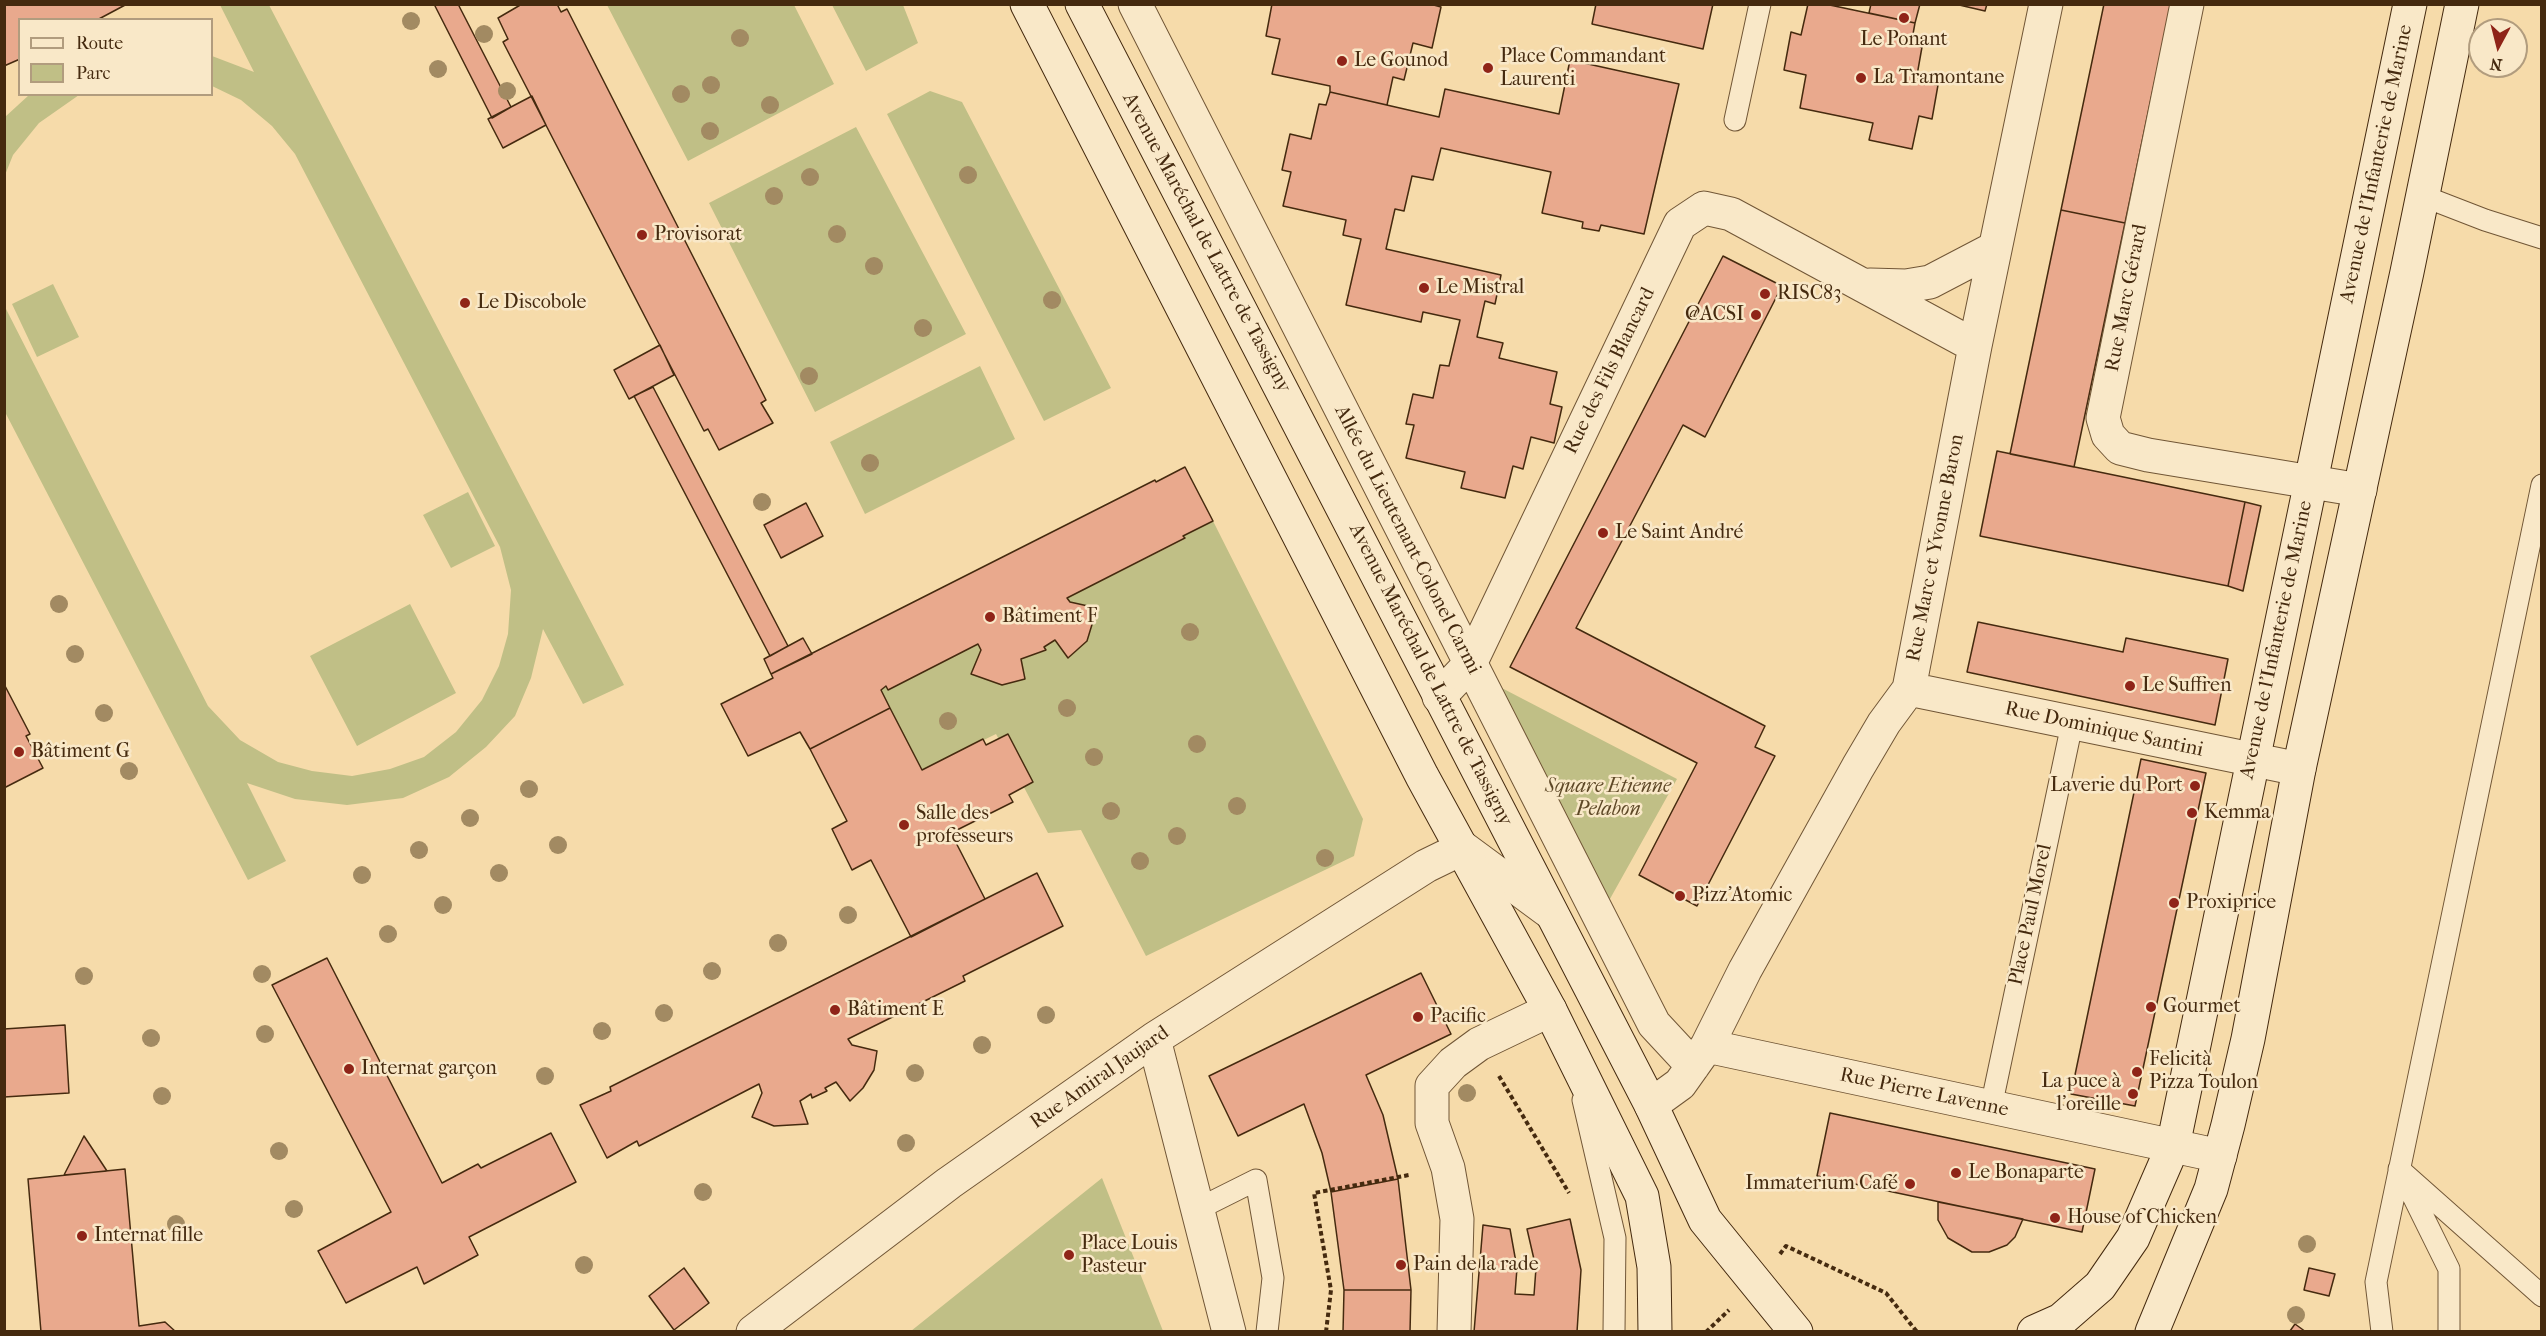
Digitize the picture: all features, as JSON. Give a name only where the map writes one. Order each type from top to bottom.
[{"type":"street","points":[[1027,4],[1381,696],[1551,1010],[1642,1196],[1654,1267],[1655,1332]]},
{"type":"street","name":"Avenue Maréchal de Lattre de Tassigny","points":[[1082,4],[1373,564],[1551,914],[1652,1105],[1705,1220],[1796,1332]]},
{"type":"street","name":"Allée du Lieutenant-Colonel Carmi","points":[[1135,4],[1654,1024],[1700,1056]]},
{"type":"street","name":"Rue Marc et Yvonne Baron","points":[[1700,1056],[1858,767],[1909,689],[1975,346],[2046,4]]},
{"type":"street","name":"Rue Marc Gérard","points":[[2187,4],[2103,418],[2108,435],[2120,448],[2310,482]]},
{"type":"street","name":"Avenue de l'Infanterie de Marine","points":[[2034,1332],[2061,1320],[2100,1286],[2133,1238],[2173,1146],[2410,4]]},
{"type":"street","points":[[2152,1332],[2196,1228],[2220,1156],[2248,1039],[2299,769],[2423,196],[2462,4]]},
{"type":"street","name":"Rue des Fils Blancard","points":[[1439,697],[1470,664],[1680,224],[1704,208],[1731,213],[1975,346]]},
{"type":"street","name":"Rue des Fils Blancard","points":[[1865,285],[1906,286],[1930,282],[1995,248]]},
{"type":"street","points":[[2310,482],[2360,490]]},
{"type":"street","name":"Rue Dominique Santini","points":[[1909,689],[2299,769]]},
{"type":"street","points":[[1463,848],[1551,914]]},
{"type":"street","name":"Rue Amiral Jaujard","points":[[753,1332],[949,1183],[1154,1039],[1426,866],[1463,848]]},
{"type":"street","points":[[1454,1332],[1457,1219],[1448,1168],[1432,1124],[1432,1086],[1453,1063],[1479,1044],[1551,1010]]},
{"type":"street","points":[[1154,1039],[1229,1332]]},
{"type":"street","points":[[1652,1105],[1680,1084],[1700,1056]]},
{"type":"street","name":"Rue Pierre Lavenne","points":[[1700,1056],[1991,1107],[2220,1156]]},
{"type":"lane","points":[[1735,120],[1760,4]]},
{"type":"lane","points":[[2423,196],[2485,220],[2541,238]]},
{"type":"lane","points":[[2382,1332],[2376,1282],[2541,485]]},
{"type":"lane","name":"Place Paul Morel","points":[[1991,1107],[2072,724]]},
{"type":"lane","points":[[1572,1052],[1615,1238],[1614,1332]]},
{"type":"lane","points":[[2400,1169],[2449,1269],[2449,1332]]},
{"type":"lane","points":[[2400,1169],[2541,1296]]},
{"type":"lane","points":[[1198,1209],[1256,1180],[1273,1278],[1267,1332]]},
{"type":"path","points":[[1479,1044],[1570,1195]]},
{"type":"path","points":[[1326,1332],[1331,1290],[1314,1193],[1398,1176]]},
{"type":"path","points":[[1886,1293],[1917,1332]]},
{"type":"green space","points":[[220,5],[269,5],[624,685],[583,704],[543,629],[531,678],[515,716],[486,747],[449,777],[403,798],[347,805],[295,799],[247,783],[286,861],[248,880],[5,412],[5,307],[208,706],[240,740],[278,762],[312,771],[352,776],[390,769],[424,757],[456,732],[482,700],[499,666],[508,634],[511,590],[500,547],[295,154],[272,126],[241,100],[213,86],[213,56],[254,72]]},
{"type":"green space","points":[[607,5],[794,5],[834,84],[688,161]]},
{"type":"green space","points":[[832,5],[903,5],[918,43],[866,71]]},
{"type":"green space","points":[[930,91],[962,102],[1111,388],[1044,421],[887,114]]},
{"type":"green space","points":[[28,96],[78,96],[39,123],[13,155],[5,175],[5,117]]},
{"type":"green space","points":[[856,127],[966,334],[815,412],[709,203]]},
{"type":"green space","points":[[53,284],[79,337],[37,357],[12,304]]},
{"type":"green space","points":[[980,366],[1015,439],[865,514],[830,442]]},
{"type":"green space","points":[[468,492],[495,546],[451,568],[423,515]]},
{"type":"green space","points":[[1213,521],[1363,819],[1354,856],[1146,956],[1081,830],[1048,833],[996,734],[922,770],[881,690],[886,686],[888,690],[978,644],[981,650],[971,674],[1002,685],[1024,679],[1021,659],[1045,651],[1044,647],[1055,640],[1069,658],[1087,641],[1097,609],[1070,602],[1067,598],[1185,539],[1183,536]]},
{"type":"green space","points":[[410,604],[456,693],[357,746],[310,656]]},
{"type":"green space","name":"Square Etienne Pelabon","points":[[1496,685],[1677,779],[1606,906]]},
{"type":"green space","name":"Place Louis Pasteur","points":[[1102,1178],[1163,1331],[911,1331]]},
{"type":"building","points":[[4,4],[127,4],[101,18],[18,18],[18,60],[4,66]]},
{"type":"building","points":[[434,4],[458,4],[511,107],[492,118]]},
{"type":"building","name":"Provisorat","points":[[522,4],[557,4],[561,12],[567,9],[766,400],[761,403],[773,423],[719,450],[708,429],[704,431],[503,42],[508,39],[498,18]]},
{"type":"building","name":"Le Gounod","points":[[1272,4],[1430,4],[1441,7],[1432,48],[1413,43],[1404,80],[1393,77],[1387,105],[1330,92],[1330,86],[1272,74],[1280,39],[1266,36]]},
{"type":"building","points":[[1596,4],[1713,4],[1703,49],[1592,24]]},
{"type":"building","name":"La Tramontane","points":[[1808,4],[1825,4],[1915,23],[1911,45],[1922,47],[1916,81],[1938,85],[1932,119],[1919,116],[1912,149],[1869,140],[1873,123],[1800,108],[1806,75],[1784,70],[1791,32],[1801,35]]},
{"type":"building","name":"Le Ponant","points":[[1871,4],[1920,4],[1915,23],[1869,13]]},
{"type":"building","name":"Le Ponant","points":[[1955,4],[1987,4],[1985,11]]},
{"type":"building","points":[[2104,4],[2171,4],[2125,223],[2061,210]]},
{"type":"building","name":"Le Mistral","points":[[1570,60],[1679,84],[1644,234],[1601,225],[1599,231],[1582,228],[1583,222],[1542,213],[1551,172],[1441,148],[1433,180],[1412,176],[1404,211],[1395,209],[1386,249],[1501,275],[1495,304],[1485,301],[1477,337],[1503,343],[1499,358],[1557,372],[1550,404],[1562,407],[1554,443],[1531,437],[1523,469],[1513,466],[1505,498],[1461,488],[1465,472],[1406,458],[1414,425],[1406,424],[1413,394],[1433,398],[1440,365],[1449,366],[1460,320],[1423,312],[1421,322],[1346,305],[1361,239],[1343,235],[1346,220],[1283,206],[1291,172],[1282,170],[1290,134],[1311,139],[1319,104],[1326,105],[1330,92],[1439,117],[1445,89],[1559,114]]},
{"type":"building","points":[[532,96],[546,125],[503,148],[488,119]]},
{"type":"building","points":[[2061,210],[2125,223],[2074,467],[2010,454]]},
{"type":"building","name":"Le Saint André","points":[[1723,256],[1782,286],[1705,437],[1683,425],[1576,628],[1765,726],[1755,747],[1775,756],[1697,906],[1639,875],[1697,763],[1510,667]]},
{"type":"building","points":[[660,345],[674,375],[629,399],[614,370]]},
{"type":"building","points":[[653,387],[788,646],[770,656],[634,396]]},
{"type":"building","points":[[1997,451],[2245,502],[2228,586],[1980,536]]},
{"type":"building","name":"Bâtiment F","points":[[1185,467],[1213,521],[1183,536],[1185,538],[1067,598],[1070,602],[1097,608],[1087,641],[1068,658],[1055,640],[1044,647],[1046,650],[1021,659],[1025,679],[1002,685],[971,674],[981,650],[978,644],[888,690],[886,686],[881,690],[890,708],[810,749],[800,732],[748,756],[721,704],[773,678],[771,674]]},
{"type":"building","points":[[2245,502],[2261,506],[2243,591],[2228,586]]},
{"type":"building","points":[[806,503],[823,536],[781,558],[764,525]]},
{"type":"building","name":"Le Suffren","points":[[1978,622],[2123,652],[2126,638],[2228,659],[2215,725],[1967,672]]},
{"type":"building","points":[[803,638],[812,654],[771,674],[764,659]]},
{"type":"building","name":"Bâtiment G","points":[[4,684],[30,734],[26,736],[43,768],[4,788]]},
{"type":"building","name":"Salle des professeurs","points":[[890,708],[922,770],[983,739],[986,745],[1008,734],[1033,782],[1009,795],[1013,802],[951,833],[985,899],[911,937],[871,860],[852,870],[832,829],[847,821],[810,749]]},
{"type":"building","points":[[2141,759],[2206,773],[2135,1106],[2071,1094]]},
{"type":"building","name":"Bâtiment E","points":[[1037,873],[1063,926],[963,976],[965,981],[848,1039],[852,1045],[877,1051],[874,1070],[863,1088],[850,1101],[836,1082],[825,1088],[827,1091],[812,1098],[811,1094],[800,1101],[808,1124],[774,1126],[752,1117],[762,1093],[759,1084],[639,1146],[637,1141],[607,1158],[580,1105],[611,1091],[610,1087]]},
{"type":"building","name":"Internat garçon","points":[[327,958],[442,1183],[478,1164],[481,1168],[551,1133],[576,1182],[469,1237],[478,1255],[424,1284],[417,1267],[346,1303],[318,1251],[391,1212],[272,985]]},
{"type":"building","points":[[1421,973],[1451,1034],[1366,1075],[1383,1115],[1398,1179],[1331,1192],[1322,1153],[1304,1104],[1238,1136],[1209,1076]]},
{"type":"building","points":[[65,1025],[69,1093],[4,1097],[4,1029]]},
{"type":"building","name":"Le Bonaparte","points":[[1830,1113],[2095,1169],[2082,1232],[1817,1176]]},
{"type":"building","points":[[84,1136],[107,1171],[64,1175]]},
{"type":"building","name":"Internat fille","points":[[125,1169],[139,1326],[165,1322],[176,1332],[41,1332],[28,1179]]},
{"type":"building","points":[[1398,1179],[1411,1290],[1344,1290],[1331,1192]]},
{"type":"building","points":[[1938,1202],[2023,1219],[2015,1237],[2007,1245],[1989,1252],[1972,1252],[1948,1238],[1938,1220]]},
{"type":"building","points":[[1570,1219],[1581,1270],[1577,1332],[1474,1332],[1483,1225],[1510,1229],[1517,1268],[1515,1294],[1534,1295],[1536,1268],[1527,1229]]},
{"type":"building","points":[[684,1268],[709,1303],[674,1330],[649,1296]]},
{"type":"building","points":[[2309,1268],[2335,1274],[2329,1296],[2304,1290]]},
{"type":"building","points":[[1344,1290],[1411,1290],[1410,1332],[1343,1332]]},
{"type":"building","points":[[2295,1324],[2306,1332],[2290,1331]]},
{"type":"place","name":"Le Ponant","points":[[1904,18]]},
{"type":"place","name":"Le Gounod","points":[[1342,61]]},
{"type":"place","name":"Place Commandant Laurenti","points":[[1488,68]]},
{"type":"place","name":"La Tramontane","points":[[1861,78]]},
{"type":"place","name":"Provisorat","points":[[642,235]]},
{"type":"place","name":"Le Mistral","points":[[1424,288]]},
{"type":"place","name":"RISC83","points":[[1765,294]]},
{"type":"place","name":"Le Discobole","points":[[465,303]]},
{"type":"place","name":"@ACSI","points":[[1756,315]]},
{"type":"place","name":"Le Saint André","points":[[1603,533]]},
{"type":"place","name":"Bâtiment F","points":[[990,617]]},
{"type":"place","name":"Le Suffren","points":[[2130,686]]},
{"type":"place","name":"Bâtiment G","points":[[19,752]]},
{"type":"place","name":"Laverie du Port","points":[[2195,786]]},
{"type":"place","name":"Kemma","points":[[2192,813]]},
{"type":"place","name":"Salle des professeurs","points":[[904,825]]},
{"type":"place","name":"Pizz'Atomic","points":[[1680,896]]},
{"type":"place","name":"Proxiprice","points":[[2174,903]]},
{"type":"place","name":"Gourmet","points":[[2151,1007]]},
{"type":"place","name":"Bâtiment E","points":[[835,1010]]},
{"type":"place","name":"Pacific","points":[[1418,1017]]},
{"type":"place","name":"Internat garçon","points":[[349,1069]]},
{"type":"place","name":"Felicità Pizza Toulon","points":[[2137,1072]]},
{"type":"place","name":"La puce à l'oreille","points":[[2133,1094]]},
{"type":"place","name":"Le Bonaparte","points":[[1956,1173]]},
{"type":"place","name":"Immaterium Café","points":[[1910,1184]]},
{"type":"place","name":"House of Chicken","points":[[2055,1218]]},
{"type":"place","name":"Internat fille","points":[[82,1236]]},
{"type":"place","name":"Place Louis Pasteur","points":[[1069,1255]]},
{"type":"place","name":"Pain de la rade","points":[[1401,1265]]}]
